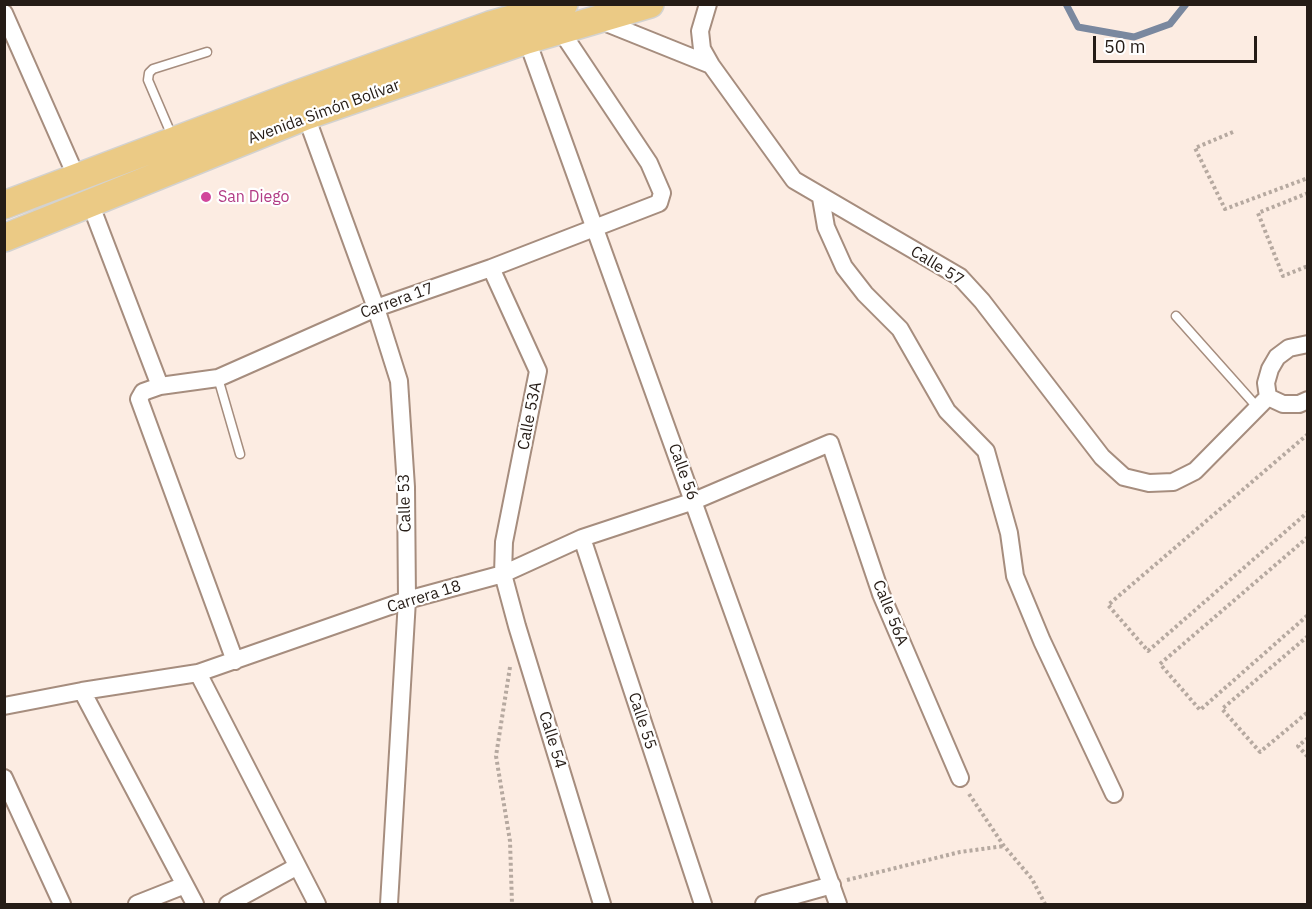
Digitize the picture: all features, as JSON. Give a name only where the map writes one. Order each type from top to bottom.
[{"type":"main road","name":"Avenida Simón Bolívar","points":[[4,205],[76,176],[490,25],[562,18],[596,19],[650,4]]},
{"type":"main road","name":"Avenida Simón Bolívar","points":[[4,238],[306,116],[527,40],[562,18]]},
{"type":"street","name":"Calle 57","points":[[708,4],[700,31],[702,49],[711,65],[794,180],[820,198],[960,277],[982,301],[1102,457],[1124,477],[1149,483],[1173,482],[1195,471],[1263,403]]},
{"type":"street","points":[[4,13],[76,176]]},
{"type":"street","name":"Carrera 17","points":[[235,661],[139,399],[143,392],[160,386],[218,378],[376,308],[491,268],[659,203],[662,193],[649,163],[562,18]]},
{"type":"street","points":[[596,19],[711,65]]},
{"type":"street","name":"Calle 56","points":[[527,40],[838,904]]},
{"type":"street","name":"Calle 53","points":[[306,116],[376,308],[399,381],[406,488],[407,600],[389,904]]},
{"type":"street","points":[[820,198],[826,227],[844,267],[865,294],[900,329],[947,411],[986,451],[1009,533],[1015,576],[1042,641],[1114,794]]},
{"type":"street","points":[[90,203],[160,386]]},
{"type":"street","name":"Calle 53A","points":[[491,268],[538,371],[504,542],[503,574]]},
{"type":"street","points":[[1308,344],[1289,348],[1277,357],[1270,369],[1263,403],[1299,404],[1308,400]]},
{"type":"street","name":"Carrera 18","points":[[4,706],[198,673],[407,600],[503,574],[582,538],[694,501],[830,443]]},
{"type":"street","name":"Calle 56A","points":[[830,443],[881,594],[960,778]]},
{"type":"street","name":"Calle 55","points":[[582,538],[702,904]]},
{"type":"street","name":"Calle 54","points":[[503,574],[602,904]]},
{"type":"street","points":[[198,673],[317,904]]},
{"type":"street","points":[[82,691],[195,904]]},
{"type":"street","points":[[4,778],[11,812],[62,904]]},
{"type":"street","points":[[228,904],[296,867]]},
{"type":"street","points":[[137,904],[185,885]]},
{"type":"street","points":[[764,904],[832,885]]},
{"type":"lane","points":[[174,141],[148,80],[148,73],[153,69],[207,52]]},
{"type":"lane","points":[[1176,316],[1263,403]]},
{"type":"lane","points":[[218,378],[240,454]]},
{"type":"path","points":[[1233,132],[1195,148],[1225,208],[1308,178]]},
{"type":"path","points":[[1308,193],[1258,213],[1283,276],[1308,266]]},
{"type":"path","points":[[1308,434],[1108,605],[1148,651],[1308,512]]},
{"type":"path","points":[[1308,537],[1160,664],[1200,710],[1308,615]]},
{"type":"path","points":[[512,904],[510,841],[496,756],[517,626]]},
{"type":"path","points":[[1308,636],[1222,709],[1260,752],[1308,712]]},
{"type":"path","points":[[1308,738],[1298,746],[1308,757]]},
{"type":"path","points":[[960,778],[1004,846],[1032,879],[1045,904]]},
{"type":"path","points":[[832,885],[866,874],[960,852],[1004,846]]},
{"type":"waterway","points":[[1066,4],[1078,27],[1134,37],[1170,24],[1186,4]]},
{"type":"place","name":"San Diego","points":[[206,197]]}]
